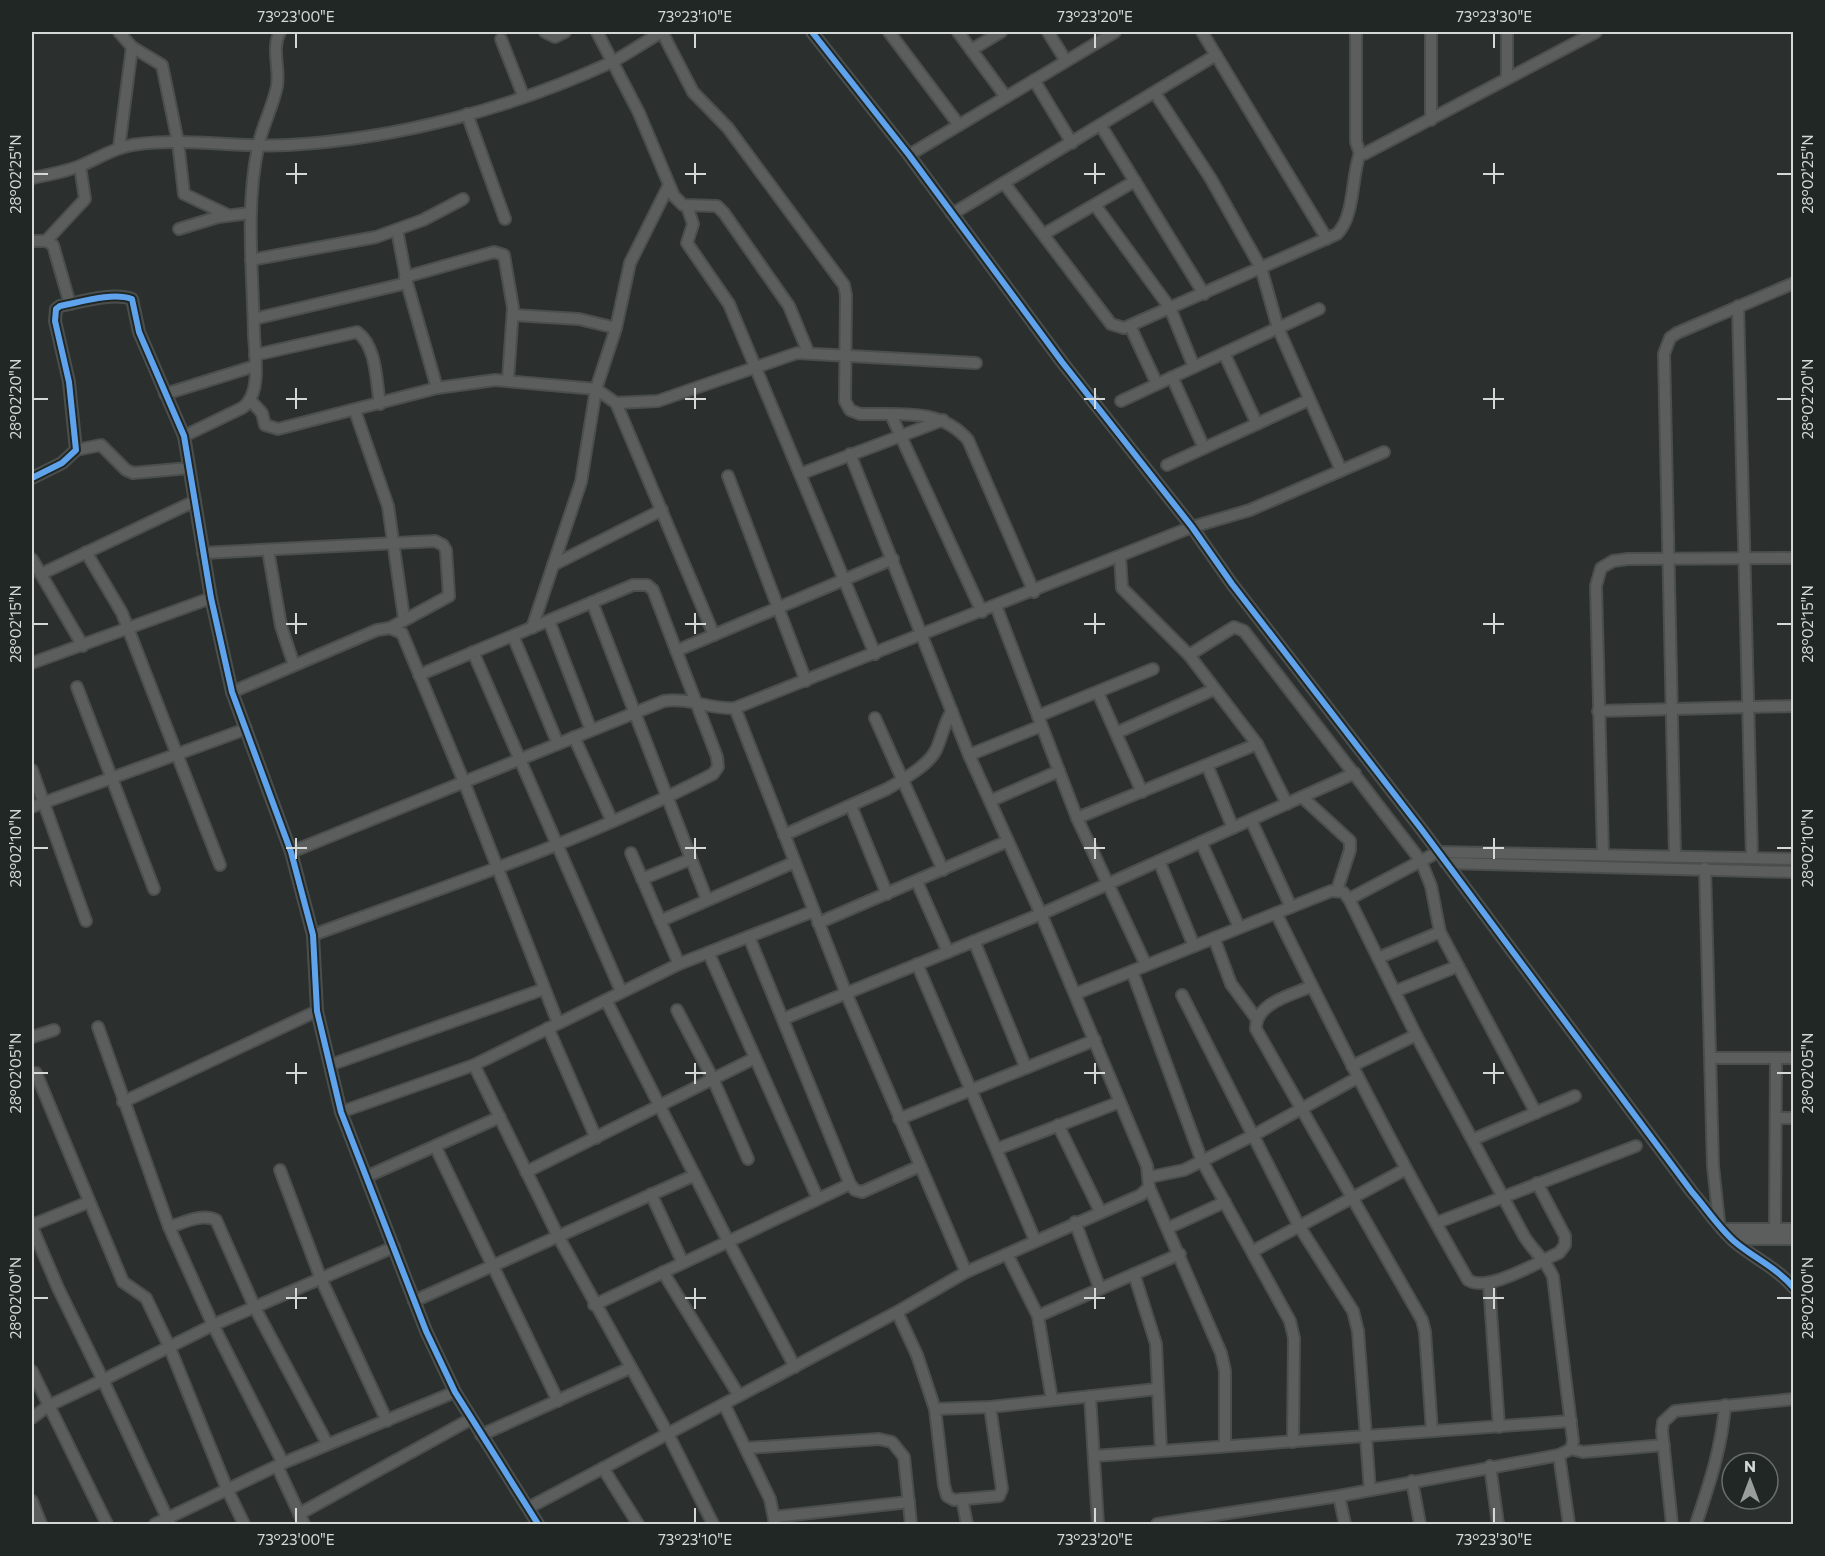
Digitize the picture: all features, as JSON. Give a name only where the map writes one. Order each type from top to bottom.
[{"type":"street","points":[[119,32],[132,48],[162,65],[178,142],[184,194],[228,215]]},
{"type":"street","points":[[184,436],[243,408],[251,401],[255,361],[250,213],[258,146],[276,87],[276,48],[280,32]]},
{"type":"street","points":[[545,32],[555,37],[565,32]]},
{"type":"street","points":[[597,32],[639,113],[678,202],[687,206],[717,206],[724,213],[789,306],[808,352]]},
{"type":"street","points":[[32,178],[80,166],[119,148],[139,144],[178,142],[258,146],[342,139],[467,114],[613,61],[662,32],[700,100],[728,128],[839,276],[846,295],[845,401],[850,410],[860,414],[929,415],[943,420],[968,440],[1034,591]]},
{"type":"street","points":[[812,32],[909,156],[1062,362],[1192,527],[1232,584],[1438,852],[1692,1192],[1732,1239],[1749,1254],[1768,1264],[1794,1288]]},
{"type":"street","points":[[889,32],[959,125]]},
{"type":"street","points":[[958,32],[1006,97]]},
{"type":"street","points":[[971,50],[1001,32]]},
{"type":"street","points":[[1048,32],[1065,61]]},
{"type":"street","points":[[909,156],[1115,32]]},
{"type":"street","points":[[1202,32],[1327,239]]},
{"type":"street","points":[[1004,183],[1111,324],[1119,328],[1130,326],[1337,234],[1347,219],[1353,175],[1360,153],[1356,142],[1356,32]]},
{"type":"street","points":[[1431,32],[1431,120]]},
{"type":"street","points":[[1507,32],[1507,78]]},
{"type":"street","points":[[1360,153],[1369,154],[1596,32]]},
{"type":"street","points":[[501,39],[523,95]]},
{"type":"street","points":[[119,148],[132,48]]},
{"type":"street","points":[[952,214],[1216,55]]},
{"type":"street","points":[[1034,80],[1072,143]]},
{"type":"street","points":[[1155,93],[1211,179],[1261,268],[1278,328],[1341,470]]},
{"type":"street","points":[[467,114],[505,219]]},
{"type":"street","points":[[1101,126],[1204,294]]},
{"type":"street","points":[[46,241],[85,199],[80,166]]},
{"type":"street","points":[[1044,234],[1135,181]]},
{"type":"street","points":[[532,628],[581,482],[596,389],[616,328],[632,257],[669,185]]},
{"type":"street","points":[[251,260],[397,230],[463,199]]},
{"type":"street","points":[[1095,205],[1170,308],[1194,367]]},
{"type":"street","points":[[687,206],[693,224],[687,242],[726,297],[875,654]]},
{"type":"street","points":[[179,229],[228,215],[250,213]]},
{"type":"street","points":[[397,230],[406,280],[437,388]]},
{"type":"street","points":[[32,241],[46,241],[53,245],[70,304]]},
{"type":"street","points":[[254,319],[406,280],[501,252],[504,255],[513,315],[508,380]]},
{"type":"street","points":[[1676,857],[1664,374],[1666,345],[1677,333],[1794,283]]},
{"type":"street","points":[[76,450],[69,382],[54,315],[60,306],[125,296],[132,299],[139,332],[184,436],[211,598],[232,692],[291,852],[313,935],[318,1011],[341,1112],[368,1176],[414,1301],[454,1392],[538,1524]]},
{"type":"street","points":[[1738,306],[1752,858]]},
{"type":"street","points":[[1121,401],[1319,309]]},
{"type":"street","points":[[513,315],[579,319],[616,328]]},
{"type":"street","points":[[1130,326],[1157,384]]},
{"type":"street","points":[[165,394],[255,361],[357,332],[365,338],[370,347],[380,404]]},
{"type":"street","points":[[616,403],[658,401],[789,356],[808,352],[976,363]]},
{"type":"street","points":[[1224,353],[1257,424]]},
{"type":"street","points":[[1172,377],[1204,448]]},
{"type":"street","points":[[251,401],[262,413],[266,425],[270,428],[355,411],[437,388],[508,380],[596,389],[616,403],[714,635]]},
{"type":"street","points":[[1167,465],[1309,400]]},
{"type":"street","points":[[355,411],[388,506],[404,618]]},
{"type":"street","points":[[891,415],[982,612]]},
{"type":"street","points":[[800,474],[943,420]]},
{"type":"street","points":[[32,475],[62,463],[76,450],[100,445],[126,470],[133,473],[189,468]]},
{"type":"street","points":[[291,852],[636,710],[678,698],[724,709],[735,708],[1192,527],[1250,510],[1384,452]]},
{"type":"street","points":[[850,454],[969,755],[1076,994],[1120,1102],[1149,1182],[1221,1353],[1225,1371],[1225,1446]]},
{"type":"street","points":[[728,476],[806,681]]},
{"type":"street","points":[[41,574],[195,501]]},
{"type":"street","points":[[553,565],[662,510]]},
{"type":"street","points":[[203,553],[435,540],[444,544],[447,550],[448,596],[404,618],[390,628],[377,630],[232,692]]},
{"type":"street","points":[[268,550],[281,626],[294,665]]},
{"type":"street","points":[[86,552],[116,600],[129,629],[220,865]]},
{"type":"street","points":[[1120,557],[1122,588],[1189,655],[1215,689],[1257,744],[1287,804]]},
{"type":"street","points":[[1602,855],[1597,574],[1605,563],[1613,561],[1794,558]]},
{"type":"street","points":[[32,559],[83,646]]},
{"type":"street","points":[[676,651],[893,559]]},
{"type":"street","points":[[313,935],[498,867],[612,821],[668,797],[713,774],[718,767],[717,757],[676,651],[652,590],[647,585],[633,585],[419,675]]},
{"type":"street","points":[[32,663],[211,598]]},
{"type":"street","points":[[592,602],[636,710],[707,900]]},
{"type":"street","points":[[996,606],[1077,818],[1146,965]]},
{"type":"street","points":[[549,621],[591,730]]},
{"type":"street","points":[[1189,655],[1226,630],[1234,627],[1244,631],[1354,773],[1420,861],[1431,886],[1440,932],[1536,1113]]},
{"type":"street","points":[[390,628],[402,633],[464,782],[544,990],[553,1026],[596,1138]]},
{"type":"street","points":[[513,636],[558,744]]},
{"type":"street","points":[[473,652],[518,760],[557,843],[621,991]]},
{"type":"street","points":[[969,755],[1153,669]]},
{"type":"street","points":[[77,687],[154,889]]},
{"type":"street","points":[[1116,733],[1215,689]]},
{"type":"street","points":[[1098,693],[1142,792]]},
{"type":"street","points":[[1599,711],[1794,706]]},
{"type":"street","points":[[735,708],[846,993],[966,1272]]},
{"type":"street","points":[[784,835],[851,806],[901,780],[935,751],[946,719],[952,711]]},
{"type":"street","points":[[875,718],[943,870]]},
{"type":"street","points":[[32,807],[246,729]]},
{"type":"street","points":[[574,737],[612,821]]},
{"type":"street","points":[[1077,818],[1257,744]]},
{"type":"street","points":[[1207,765],[1233,828]]},
{"type":"street","points":[[32,770],[86,921]]},
{"type":"street","points":[[990,801],[1059,771]]},
{"type":"street","points":[[783,1019],[1041,914],[1354,773]]},
{"type":"street","points":[[1302,797],[1350,841],[1350,850],[1337,890]]},
{"type":"street","points":[[851,806],[887,894]]},
{"type":"street","points":[[1251,820],[1291,907]]},
{"type":"street","points":[[818,923],[1008,841]]},
{"type":"street","points":[[1201,842],[1239,927]]},
{"type":"street","points":[[1349,899],[1438,852],[1794,859]]},
{"type":"street","points":[[631,853],[678,964]]},
{"type":"street","points":[[642,879],[692,859]]},
{"type":"street","points":[[1160,861],[1194,946]]},
{"type":"street","points":[[660,921],[795,862]]},
{"type":"street","points":[[1446,863],[1794,872]]},
{"type":"street","points":[[1705,868],[1714,1186],[1721,1226]]},
{"type":"street","points":[[917,882],[948,952]]},
{"type":"street","points":[[1337,890],[1349,899],[1416,1035],[1474,1139],[1528,1244],[1553,1277],[1571,1421],[1573,1441],[1571,1449]]},
{"type":"street","points":[[1076,994],[1239,927],[1337,890]]},
{"type":"street","points":[[341,1112],[474,1065],[678,964],[709,954],[814,911]]},
{"type":"street","points":[[1276,913],[1357,1078],[1468,1280],[1475,1284],[1489,1284],[1559,1253],[1565,1245],[1565,1236],[1537,1183]]},
{"type":"street","points":[[1378,958],[1440,932]]},
{"type":"street","points":[[749,937],[850,1184],[855,1190],[862,1192],[920,1166]]},
{"type":"street","points":[[1214,938],[1231,984],[1256,1018],[1256,1029],[1422,1320],[1425,1332],[1432,1431]]},
{"type":"street","points":[[974,941],[1026,1068]]},
{"type":"street","points":[[709,954],[818,1199]]},
{"type":"street","points":[[917,964],[1035,1240]]},
{"type":"street","points":[[1396,992],[1458,966]]},
{"type":"street","points":[[1132,971],[1202,1161],[1290,1321],[1293,1338],[1293,1442]]},
{"type":"street","points":[[1256,1018],[1263,1009],[1312,986]]},
{"type":"street","points":[[330,1065],[544,990]]},
{"type":"street","points":[[1182,995],[1299,1226],[1353,1311],[1358,1331],[1370,1490]]},
{"type":"street","points":[[606,999],[728,1241],[795,1366]]},
{"type":"street","points":[[677,1010],[713,1079],[748,1159]]},
{"type":"street","points":[[123,1102],[318,1011]]},
{"type":"street","points":[[98,1027],[169,1227],[280,1464],[301,1519],[471,1419]]},
{"type":"street","points":[[32,1038],[54,1030]]},
{"type":"street","points":[[1352,1066],[1416,1035]]},
{"type":"street","points":[[899,1119],[1095,1040]]},
{"type":"street","points":[[526,1172],[755,1058]]},
{"type":"street","points":[[1711,1058],[1794,1058]]},
{"type":"street","points":[[1776,1058],[1776,1229]]},
{"type":"street","points":[[474,1065],[558,1236],[594,1305],[668,1434],[713,1524]]},
{"type":"street","points":[[36,1073],[123,1282],[146,1298],[169,1346],[227,1489],[244,1524]]},
{"type":"street","points":[[528,1508],[724,1404],[738,1394],[897,1312],[966,1272],[1100,1211],[1141,1195],[1149,1182],[1173,1174],[1254,1135],[1357,1078]]},
{"type":"street","points":[[1474,1139],[1575,1096]]},
{"type":"street","points":[[997,1149],[1120,1102]]},
{"type":"street","points":[[368,1176],[500,1117]]},
{"type":"street","points":[[1776,1118],[1794,1118]]},
{"type":"street","points":[[1058,1125],[1100,1211]]},
{"type":"street","points":[[435,1146],[558,1401]]},
{"type":"street","points":[[1436,1223],[1636,1146]]},
{"type":"street","points":[[1253,1251],[1406,1168]]},
{"type":"street","points":[[280,1170],[321,1280],[387,1421]]},
{"type":"street","points":[[414,1301],[695,1175]]},
{"type":"street","points":[[594,1305],[682,1261],[850,1184]]},
{"type":"street","points":[[651,1194],[682,1261]]},
{"type":"street","points":[[89,1202],[32,1226],[58,1288],[169,1522]]},
{"type":"street","points":[[1168,1228],[1225,1202]]},
{"type":"street","points":[[169,1227],[209,1216],[216,1220],[255,1308],[327,1443]]},
{"type":"street","points":[[1075,1222],[1100,1288]]},
{"type":"street","points":[[1721,1226],[1794,1229]]},
{"type":"street","points":[[1732,1239],[1794,1239]]},
{"type":"street","points":[[32,1418],[48,1406],[213,1325],[394,1247]]},
{"type":"street","points":[[1008,1254],[1038,1316],[1052,1400]]},
{"type":"street","points":[[1038,1316],[1180,1254]]},
{"type":"street","points":[[663,1272],[738,1394]]},
{"type":"street","points":[[1134,1274],[1156,1344],[1161,1451]]},
{"type":"street","points":[[1489,1284],[1499,1427]]},
{"type":"street","points":[[897,1312],[917,1355],[935,1408],[944,1485],[947,1496],[954,1500],[999,1496],[1002,1489],[990,1407]]},
{"type":"street","points":[[481,1435],[630,1368]]},
{"type":"street","points":[[32,1371],[107,1524]]},
{"type":"street","points":[[935,1408],[990,1407],[1157,1389]]},
{"type":"street","points":[[155,1524],[169,1522],[227,1489],[327,1443],[387,1421],[454,1392]]},
{"type":"street","points":[[1090,1396],[1098,1524]]},
{"type":"street","points":[[1672,1524],[1662,1431],[1668,1415],[1675,1411],[1794,1399]]},
{"type":"street","points":[[724,1404],[770,1499],[775,1521],[909,1502]]},
{"type":"street","points":[[1696,1524],[1717,1461],[1723,1434],[1725,1406]]},
{"type":"street","points":[[1094,1456],[1571,1421]]},
{"type":"street","points":[[746,1449],[879,1439],[892,1442],[904,1457],[911,1524]]},
{"type":"street","points":[[1157,1524],[1207,1521],[1490,1466],[1559,1455],[1571,1449],[1582,1452],[1664,1445]]},
{"type":"street","points":[[1559,1455],[1569,1524]]},
{"type":"street","points":[[1490,1466],[1498,1524]]},
{"type":"street","points":[[603,1468],[638,1524]]},
{"type":"street","points":[[1412,1481],[1420,1524]]},
{"type":"street","points":[[1339,1496],[1344,1524]]},
{"type":"street","points":[[962,1499],[967,1524]]},
{"type":"street","points":[[32,1501],[41,1524]]},
{"type":"cycle path","points":[[812,32],[909,155],[1062,362],[1192,527],[1232,584],[1422,830],[1692,1192],[1729,1236],[1794,1288]]},
{"type":"cycle path","points":[[32,478],[62,463],[76,450],[69,382],[55,321],[56,309],[60,306],[106,297],[132,299],[139,332],[184,436],[211,598],[232,692],[291,852],[313,935],[317,1011],[341,1112],[426,1331],[455,1392],[538,1524]]}]
